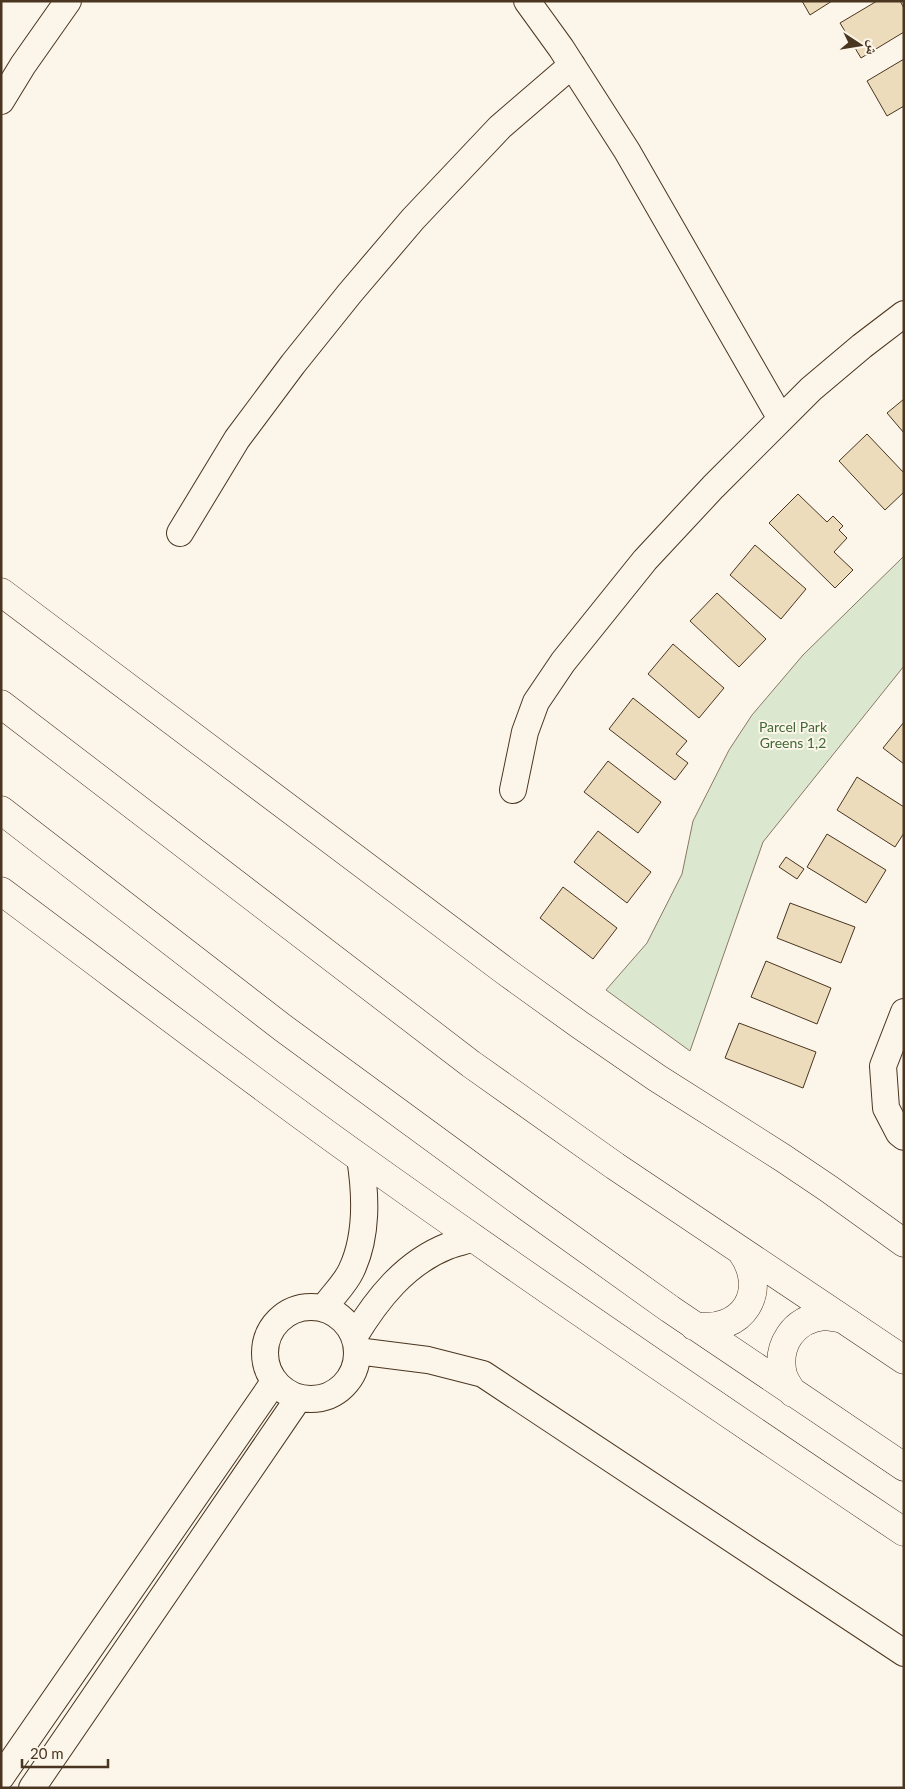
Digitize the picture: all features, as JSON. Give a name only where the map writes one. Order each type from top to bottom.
[{"type":"main road","points":[[1,592],[580,1026],[821,1184],[904,1243]]},
{"type":"main road","points":[[1,704],[472,1064],[616,1166],[904,1360]]},
{"type":"main road","points":[[1,810],[282,1028],[526,1206],[694,1326],[904,1468]]},
{"type":"main road","points":[[1,891],[360,1158],[777,1447],[904,1532]]},
{"type":"main road","points":[[694,1326],[707,1328],[733,1321],[743,1312],[750,1301],[753,1275],[749,1262],[741,1251]]},
{"type":"main road","points":[[793,1393],[784,1378],[780,1360],[784,1343],[794,1328],[809,1319],[826,1316],[843,1319]]},
{"type":"street","points":[[1,102],[23,65],[68,1]]},
{"type":"street","points":[[527,1],[572,65],[627,151],[781,419]]},
{"type":"street","points":[[180,533],[237,439],[350,292],[413,219],[500,127],[572,65]]},
{"type":"street","points":[[513,790],[525,732],[536,702],[563,662],[645,560],[713,487],[811,389],[904,314]]},
{"type":"street","points":[[904,1012],[883,1066],[886,1108],[898,1133],[904,1137]]},
{"type":"street","points":[[324,1308],[351,1272],[360,1244],[365,1216],[365,1186],[360,1158]]},
{"type":"street","points":[[356,1344],[347,1324],[337,1314],[324,1308],[309,1306],[295,1309],[282,1316],[272,1327],[266,1340],[264,1355],[267,1369],[274,1382],[285,1392],[298,1399],[312,1400],[327,1397],[339,1390],[349,1379],[355,1366],[356,1344],[382,1295],[401,1276],[424,1259],[448,1246],[474,1238]]},
{"type":"street","points":[[356,1344],[483,1374],[904,1653]]},
{"type":"street","points":[[1,1777],[274,1382]]},
{"type":"street","points":[[32,1788],[298,1399]]},
{"type":"green space","name":"Parcel Park Greens 1,2","points":[[904,556],[904,666],[763,842],[690,1051],[606,990],[647,943],[682,874],[693,821],[729,750],[752,715],[803,655]]},
{"type":"building","points":[[802,1],[832,1],[810,15]]},
{"type":"building","points":[[877,1],[900,1],[904,8],[904,32],[861,58],[840,23]]},
{"type":"building","points":[[904,59],[904,106],[887,116],[867,81]]},
{"type":"building","points":[[904,399],[904,433],[887,413]]},
{"type":"building","points":[[867,434],[904,473],[904,492],[885,510],[839,461]]},
{"type":"building","points":[[798,494],[827,522],[833,516],[843,526],[839,530],[847,538],[834,552],[853,570],[835,588],[769,523]]},
{"type":"building","points":[[755,545],[806,589],[781,619],[730,575]]},
{"type":"building","points":[[717,593],[766,639],[739,667],[690,621]]},
{"type":"building","points":[[673,644],[724,688],[699,718],[648,674]]},
{"type":"building","points":[[633,698],[687,741],[676,754],[688,763],[675,780],[609,729]]},
{"type":"building","points":[[904,722],[904,764],[883,748]]},
{"type":"building","points":[[608,761],[661,802],[638,833],[584,792]]},
{"type":"building","points":[[857,777],[904,807],[904,833],[895,847],[837,810]]},
{"type":"building","points":[[598,831],[651,872],[627,903],[574,862]]},
{"type":"building","points":[[827,834],[886,870],[866,903],[807,867]]},
{"type":"building","points":[[786,857],[804,869],[797,879],[779,867]]},
{"type":"building","points":[[563,887],[617,928],[593,959],[540,918]]},
{"type":"building","points":[[790,903],[855,927],[841,963],[777,938]]},
{"type":"building","points":[[766,961],[831,988],[817,1024],[751,997]]},
{"type":"building","points":[[739,1023],[816,1052],[803,1088],[725,1058]]}]
